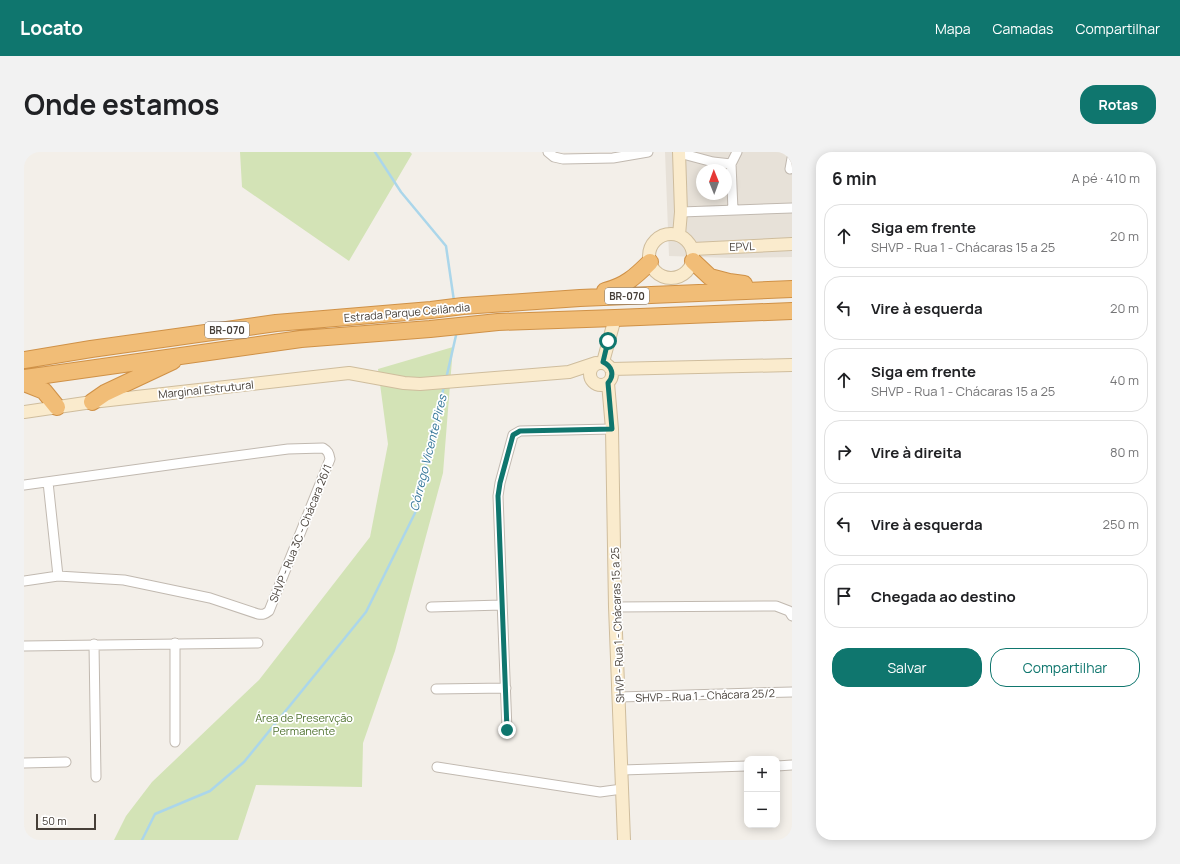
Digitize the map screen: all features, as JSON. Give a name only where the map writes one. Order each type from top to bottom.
[{"type":"highway","points":[[693,255],[710,277],[729,282],[791,289]]},
{"type":"highway","points":[[580,298],[616,288],[627,283],[650,262]]},
{"type":"highway","name":"Estrada Parque Ceilândia","points":[[24,360],[276,323],[463,306],[580,298],[791,289]]},
{"type":"highway","name":"Estrada Parque Ceilândia","points":[[24,378],[301,339],[498,322],[792,311]]},
{"type":"highway","points":[[92,402],[105,393],[190,354]]},
{"type":"highway","points":[[24,383],[44,391],[57,407]]},
{"type":"street","points":[[548,152],[554,157],[563,159],[613,158],[648,152]]},
{"type":"street","points":[[679,235],[681,212],[679,152],[713,162],[731,164],[737,152]]},
{"type":"street","points":[[790,169],[792,158]]},
{"type":"street","points":[[732,187],[733,210]]},
{"type":"street","points":[[681,212],[792,208]]},
{"type":"street","points":[[672,233],[685,238],[693,255],[690,267],[686,273],[679,277],[672,278],[658,274],[653,269],[650,262],[650,248],[659,237],[672,233]]},
{"type":"street","name":"EPVL","points":[[693,255],[792,244]]},
{"type":"street","points":[[603,365],[615,318]]},
{"type":"street","points":[[599,383],[590,378],[590,371],[591,368],[603,365]]},
{"type":"street","points":[[569,372],[599,383],[612,377],[603,365]]},
{"type":"street","name":"Marginal Estrutural","points":[[24,412],[92,402],[349,373],[404,383],[420,384],[569,372],[603,365],[792,365]]},
{"type":"street","name":"SHVP - Rua 1 - Chácaras 15 a 25","points":[[599,383],[610,409],[612,429],[615,607],[624,840]]},
{"type":"street","points":[[507,730],[498,496],[513,435],[520,431],[612,429]]},
{"type":"street","name":"SHVP - Rua 3C - Chácara 26/1","points":[[24,486],[288,450],[323,448],[328,451],[330,458],[269,611],[266,614],[258,614],[210,598],[124,580],[58,576],[24,581]]},
{"type":"street","points":[[48,482],[58,576]]},
{"type":"street","points":[[431,607],[502,605]]},
{"type":"street","points":[[615,607],[776,606],[789,611],[792,616]]},
{"type":"street","points":[[175,643],[175,742]]},
{"type":"street","points":[[24,646],[258,643]]},
{"type":"street","points":[[94,644],[96,777]]},
{"type":"street","points":[[436,689],[506,688]]},
{"type":"street","name":"SHVP - Rua 1 - Chácara 25/2","points":[[619,697],[792,692]]},
{"type":"street","points":[[24,763],[66,762]]},
{"type":"street","points":[[780,766],[792,765]]},
{"type":"street","points":[[622,770],[744,766]]},
{"type":"street","points":[[437,767],[600,792],[622,790]]},
{"type":"shaded area","points":[[665,152],[792,152],[792,257],[730,258],[669,256]]},
{"type":"green space","points":[[240,152],[410,152],[412,154],[349,261],[242,187]]},
{"type":"green space","name":"Área de Preservção Permanente","points":[[453,347],[443,473],[395,651],[363,743],[362,787],[256,785],[238,840],[114,840],[126,816],[152,782],[259,680],[370,537],[388,444],[378,369]]},
{"type":"waterway","name":"Córrego Vicente Pires","points":[[375,152],[401,192],[446,246],[454,301]]},
{"type":"waterway","name":"Córrego Vicente Pires","points":[[446,379],[457,331]]},
{"type":"waterway","name":"Córrego Vicente Pires","points":[[142,840],[155,814],[210,791],[244,762],[366,612],[415,513],[444,386]]},
{"type":"route","points":[[507,730],[498,496],[500,483],[515,432],[612,429],[608,383],[612,377],[612,371],[609,366],[603,362],[608,341]]}]
